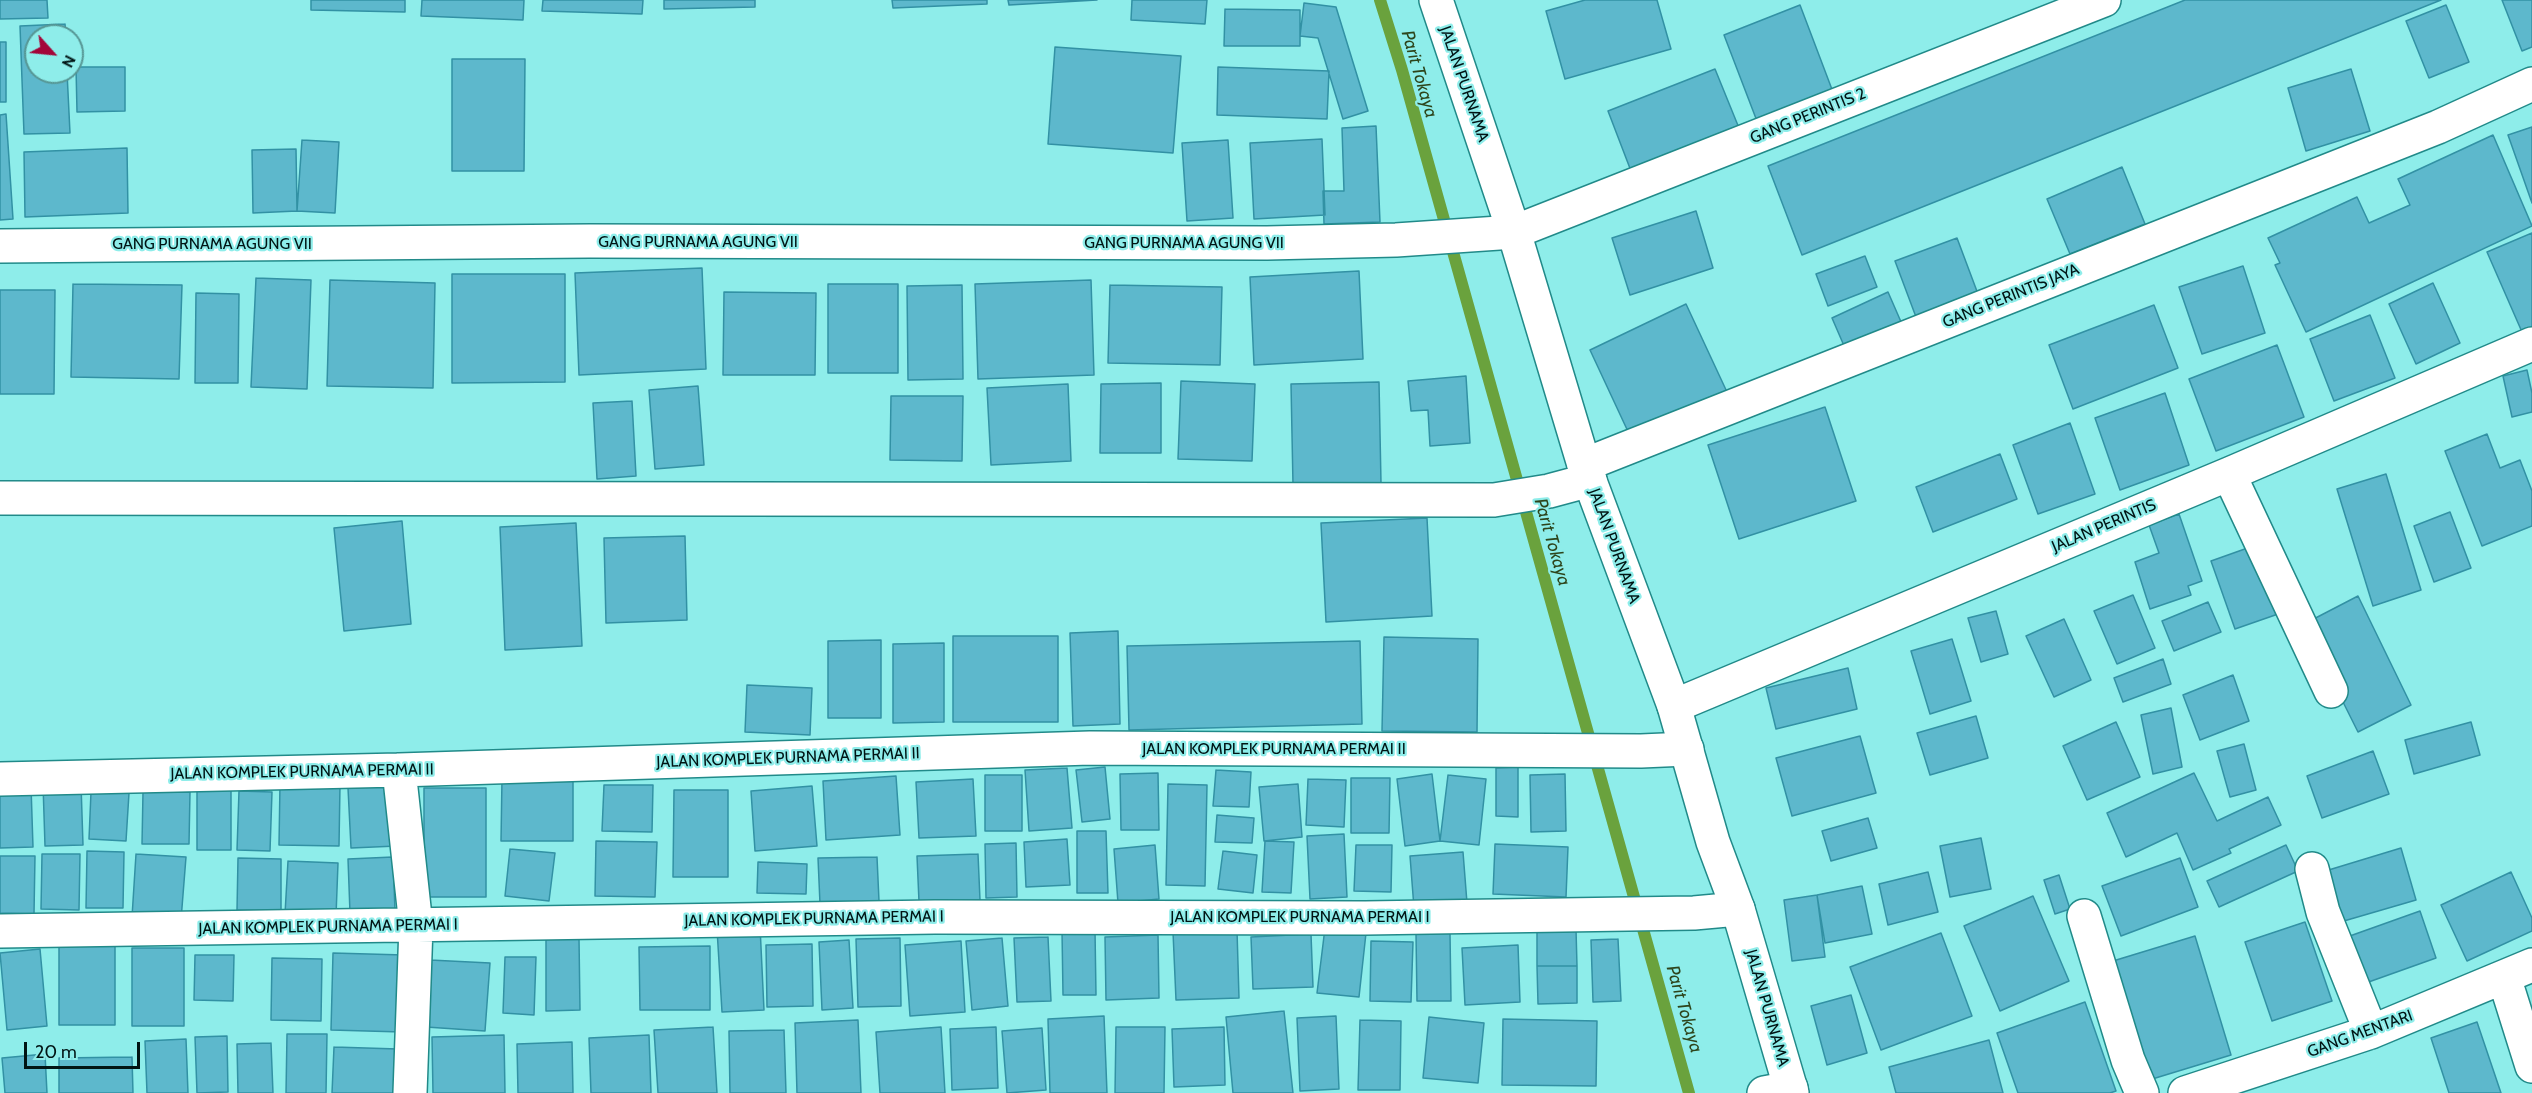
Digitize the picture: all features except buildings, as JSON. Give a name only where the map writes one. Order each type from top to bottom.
[{"type":"street","name":"JALAN PURNAMA","points":[[1436,0],[1514,232],[1587,473],[1674,706],[1713,842],[1738,909],[1782,1092]]},
{"type":"street","name":"GANG PERINTIS 2","points":[[1476,236],[1514,232],[2103,0]]},
{"type":"street","name":"GANG PERINTIS JAYA","points":[[0,498],[1494,500],[1549,490],[2438,127],[2532,84]]},
{"type":"street","name":"GANG PURNAMA AGUNG VII","points":[[0,246],[578,241],[1267,243],[1476,236]]},
{"type":"street","name":"JALAN PERINTIS","points":[[1674,706],[2229,474],[2532,344]]},
{"type":"street","points":[[2229,474],[2331,691]]},
{"type":"street","name":"JALAN KOMPLEK PURNAMA PERMAI II","points":[[0,779],[399,770],[1090,748],[1641,751],[1687,749]]},
{"type":"street","points":[[399,770],[416,926],[410,1093]]},
{"type":"street","points":[[2312,869],[2323,912],[2370,1032]]},
{"type":"street","name":"JALAN KOMPLEK PURNAMA PERMAI I","points":[[0,932],[935,917],[1365,918],[1694,913],[1738,909]]},
{"type":"street","points":[[2084,916],[2128,1060],[2142,1093]]},
{"type":"street","points":[[2518,971],[2532,1066]]},
{"type":"street","name":"GANG MENTARI","points":[[2185,1093],[2370,1032],[2518,971]]},
{"type":"waterway","name":"Parit Tokaya","points":[[1380,0],[1402,70],[1689,1093]]}]
